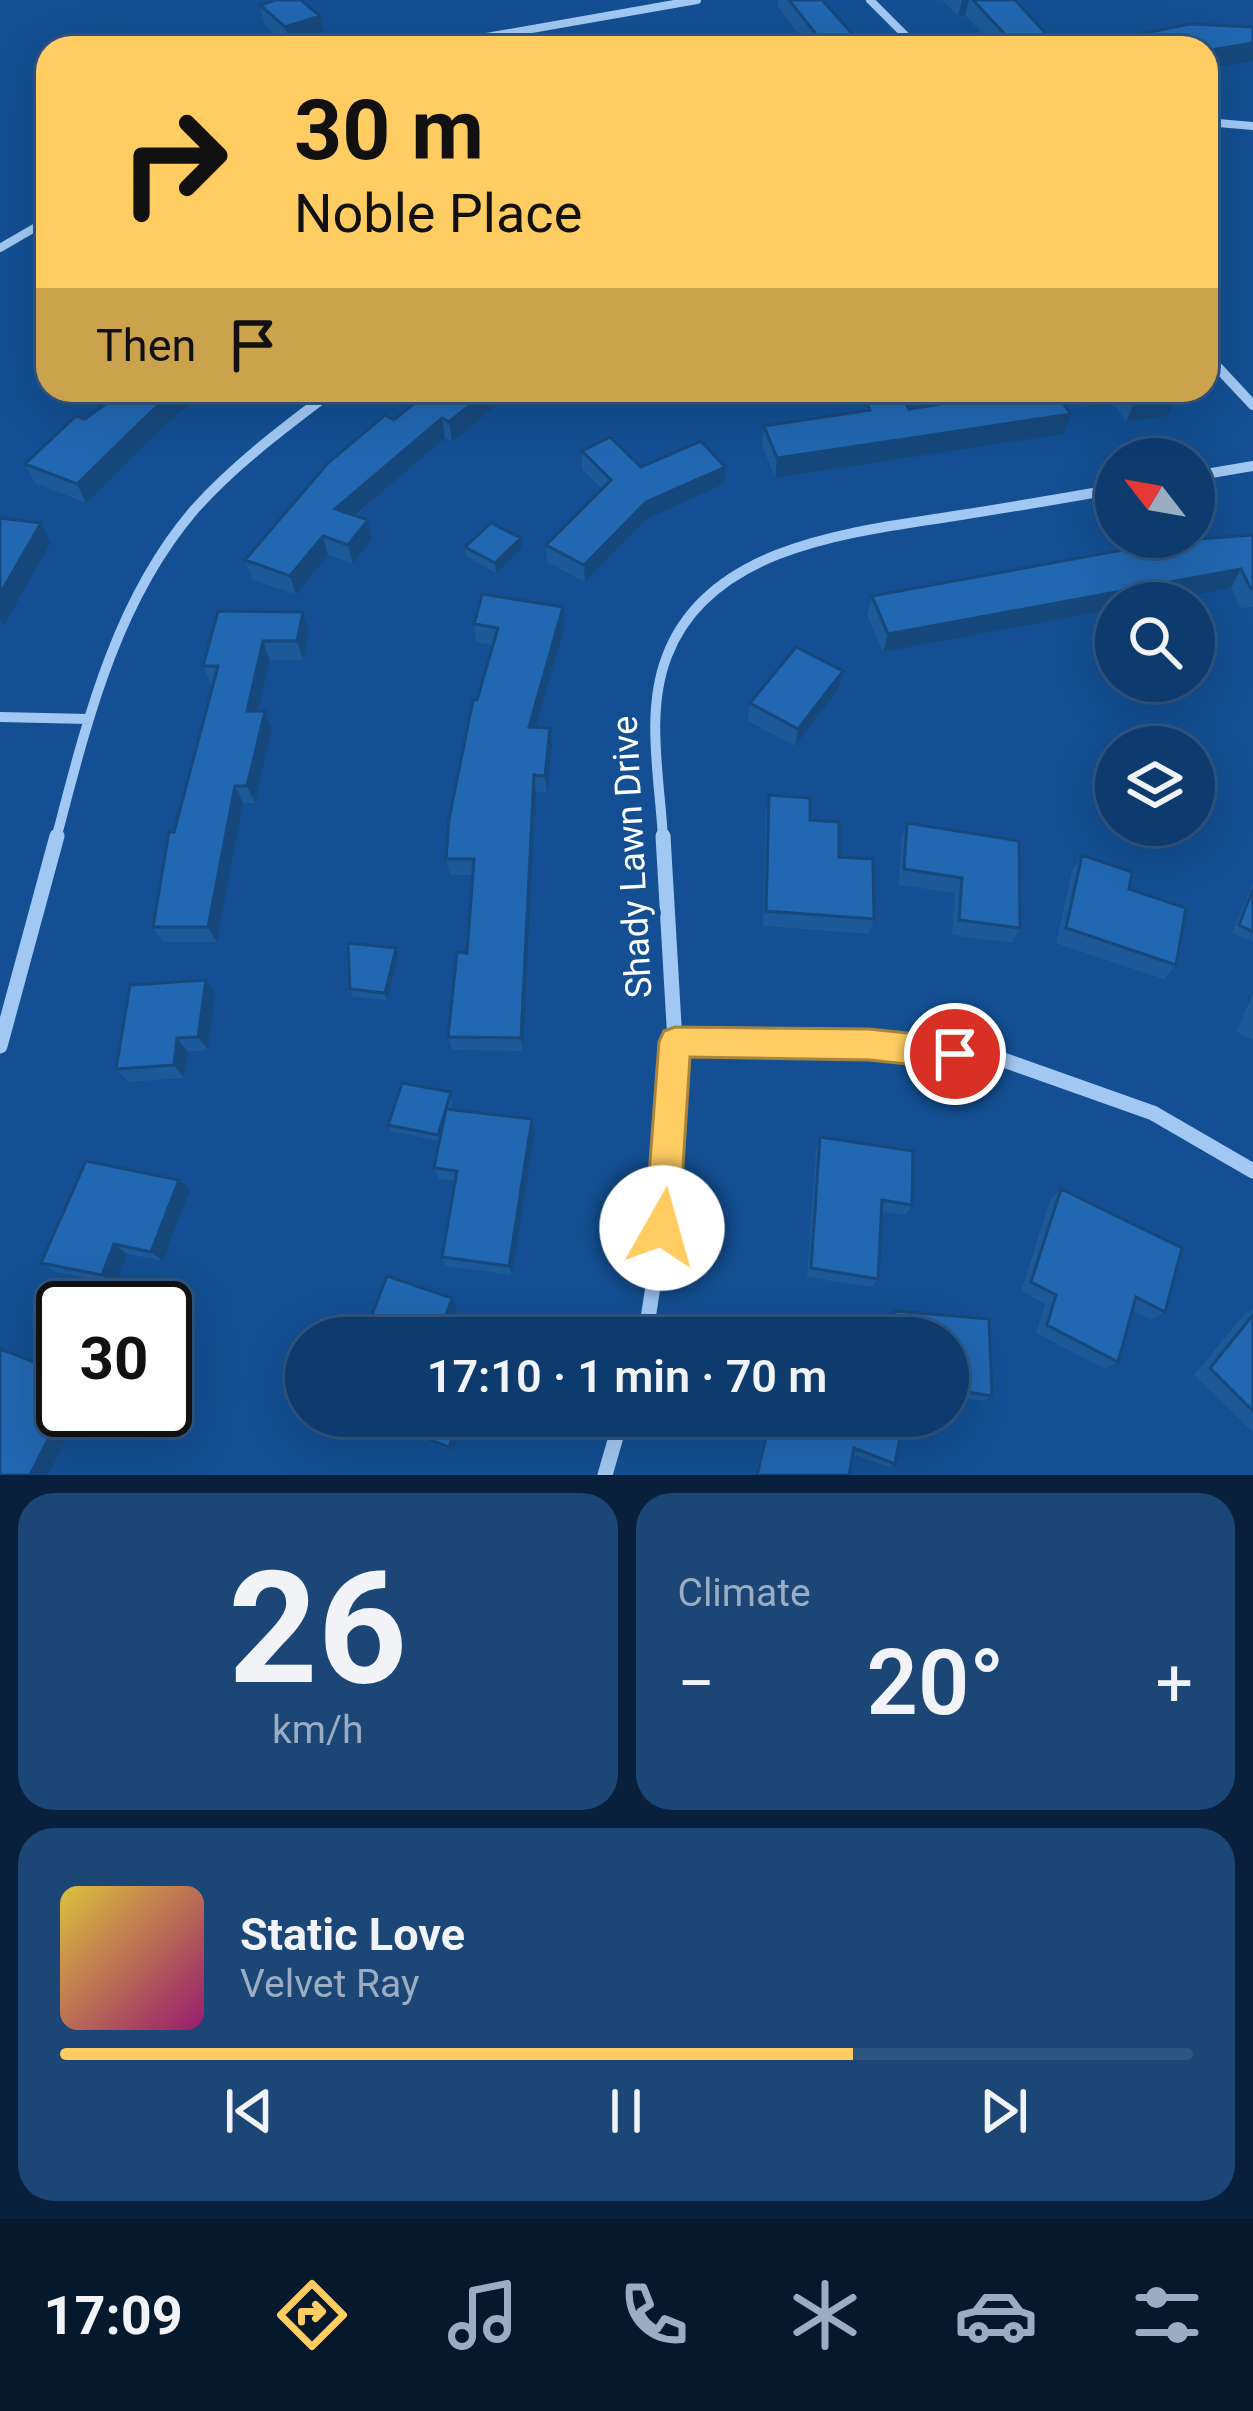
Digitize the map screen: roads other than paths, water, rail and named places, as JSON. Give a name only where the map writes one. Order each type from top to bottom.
[{"type":"street","points":[[492,36],[697,0]]},
{"type":"street","points":[[870,0],[906,36]]},
{"type":"street","points":[[1218,123],[1253,126]]},
{"type":"street","points":[[0,248],[36,227]]},
{"type":"street","points":[[1218,367],[1253,405]]},
{"type":"street","points":[[0,1046],[89,719],[127,617],[177,531],[232,469],[319,402]]},
{"type":"street","points":[[1215,472],[1253,466]]},
{"type":"street","name":"Shady Lawn Drive","points":[[648,1317],[668,1190],[675,1042],[655,701],[669,649],[696,612],[732,578],[767,555],[816,539],[1095,492]]},
{"type":"street","points":[[0,717],[89,719]]},
{"type":"street","points":[[675,1042],[869,1045],[998,1058],[1153,1113],[1253,1172]]},
{"type":"street","points":[[604,1475],[616,1437]]}]
